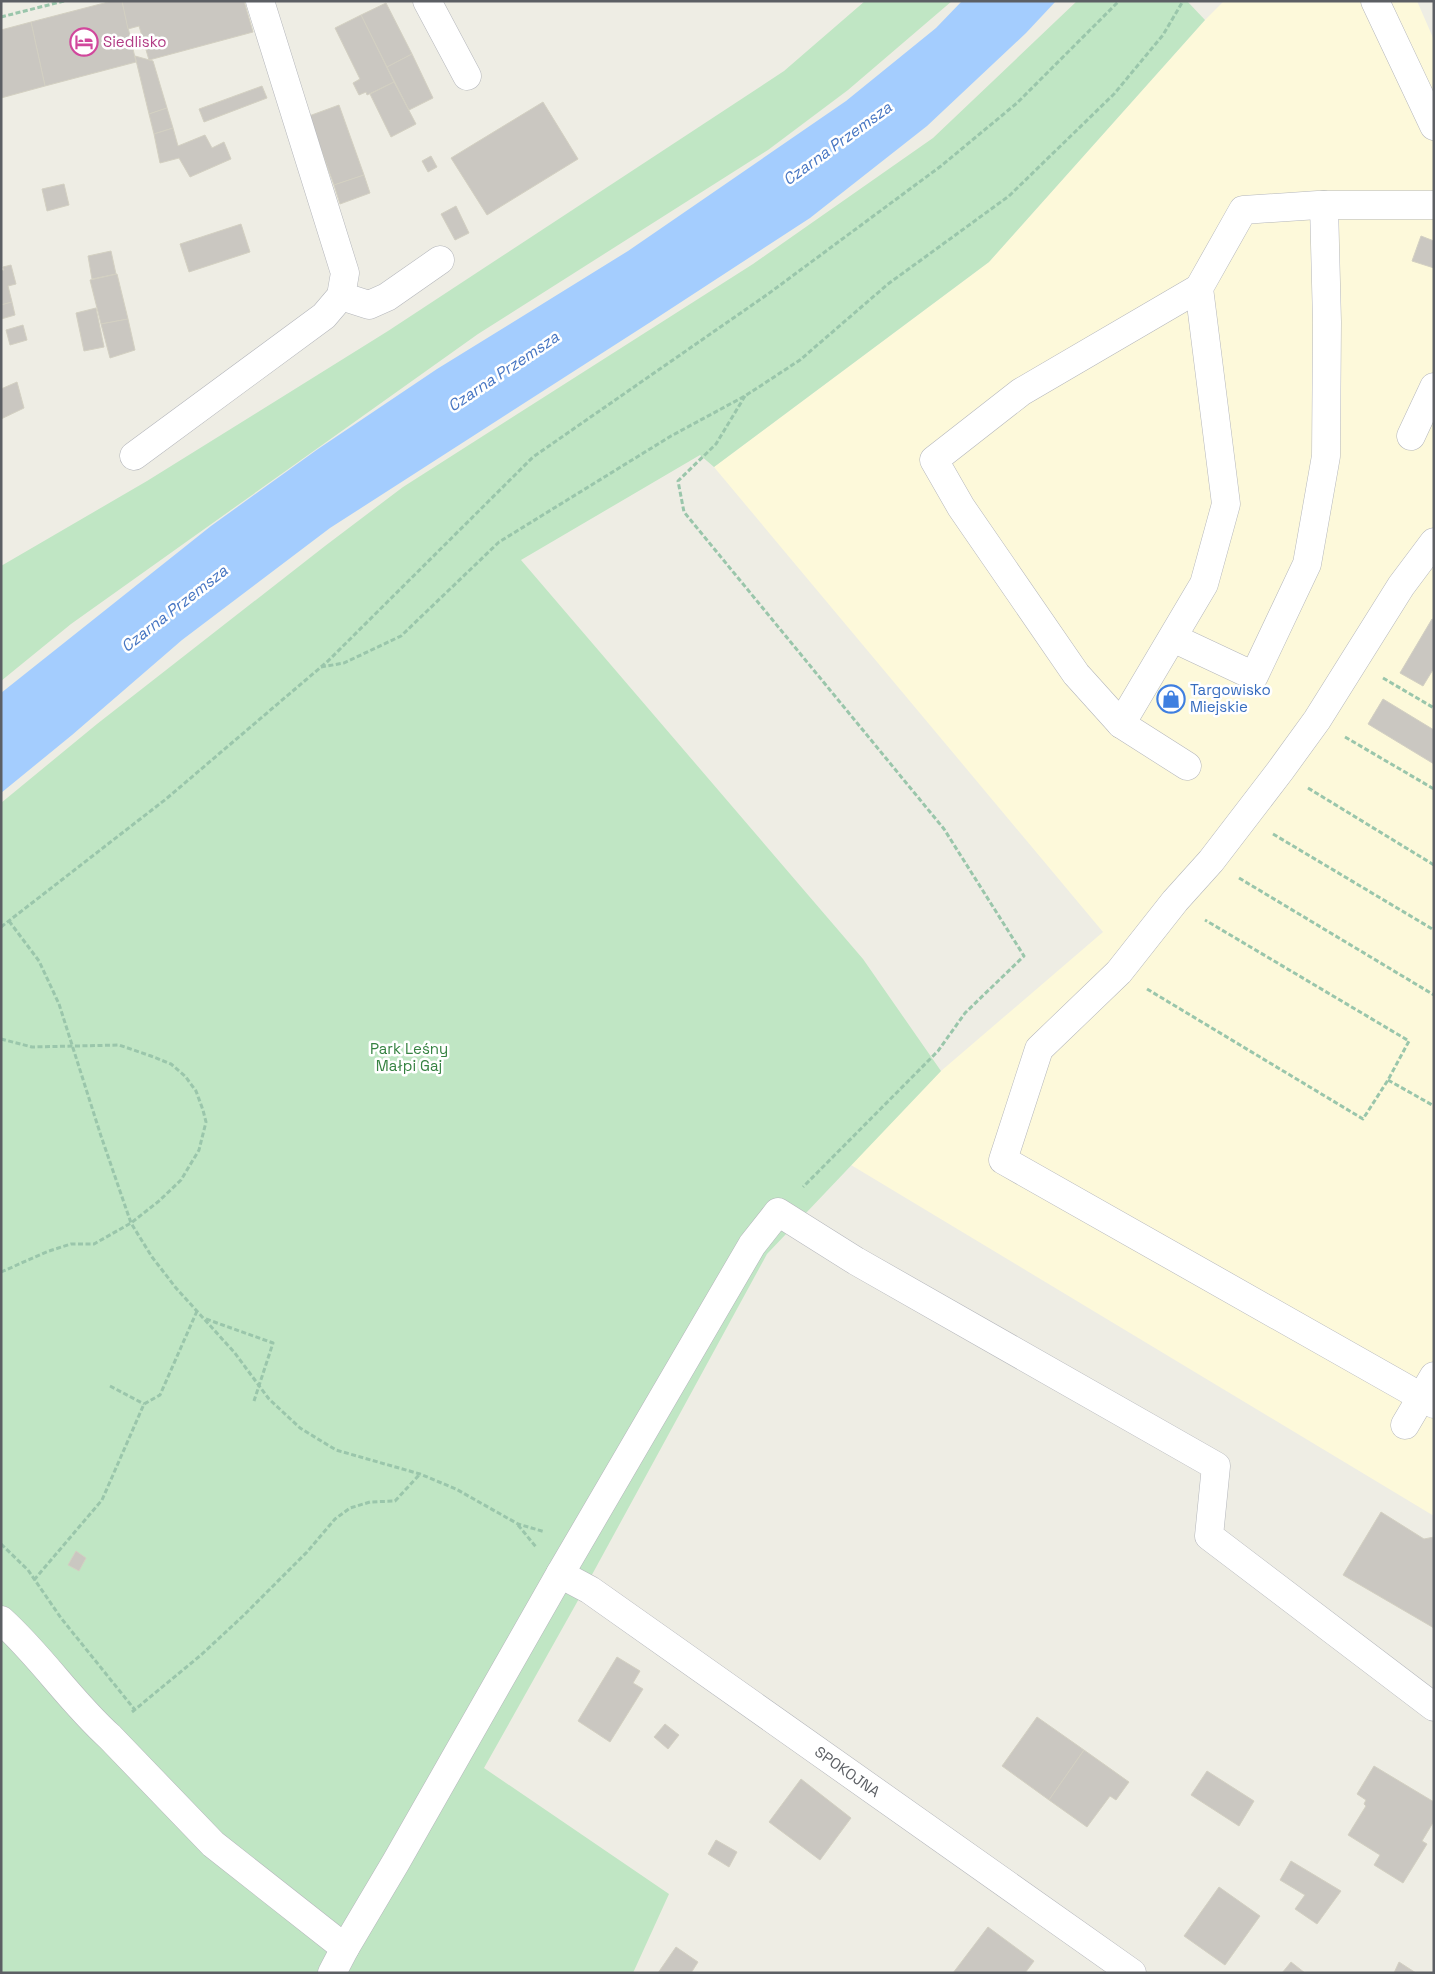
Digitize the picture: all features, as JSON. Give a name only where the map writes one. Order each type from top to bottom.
[{"type":"street","points":[[134,456],[324,316],[341,296],[344,273],[260,1]]},
{"type":"street","points":[[427,1],[468,76]]},
{"type":"street","points":[[1375,1],[1434,126]]},
{"type":"street","points":[[1187,766],[1121,724],[1076,674],[961,507],[934,460],[1020,392],[1198,288],[1243,210],[1324,205],[1434,205]]},
{"type":"street","points":[[1173,638],[1254,676],[1307,564],[1326,456],[1327,322],[1324,205]]},
{"type":"street","points":[[341,296],[369,305],[387,297],[440,260]]},
{"type":"street","points":[[1121,724],[1204,584],[1226,504],[1198,288]]},
{"type":"street","points":[[1411,436],[1434,387]]},
{"type":"street","points":[[1405,1425],[1430,1393],[1003,1160],[1039,1049],[1118,972],[1175,901],[1211,861],[1317,720],[1401,586],[1434,542]]},
{"type":"street","points":[[332,1973],[578,1542],[752,1244],[778,1212],[856,1261],[1216,1466],[1209,1536],[1434,1707]]},
{"type":"street","name":"SPOKOJNA","points":[[560,1574],[590,1590],[1132,1973]]},
{"type":"street","points":[[1,1620],[20,1637],[93,1722],[107,1734],[213,1844],[345,1948]]},
{"type":"path","points":[[1,17],[64,1]]},
{"type":"path","points":[[1,927],[166,799],[321,668],[533,458],[768,294],[940,166],[1017,103],[1119,1]]},
{"type":"path","points":[[321,668],[344,664],[402,636],[499,542],[671,436],[745,396],[800,360],[888,284],[1009,196],[1114,94],[1163,35],[1182,1]]},
{"type":"path","points":[[745,396],[716,444],[678,481],[684,512],[944,828],[1024,956],[965,1013],[938,1051],[778,1212]]},
{"type":"path","points":[[1354,661],[1434,708]]},
{"type":"path","points":[[1317,720],[1434,789]]},
{"type":"path","points":[[1280,771],[1434,864]]},
{"type":"path","points":[[1244,816],[1434,930]]},
{"type":"path","points":[[1211,861],[1434,995]]},
{"type":"path","points":[[1118,972],[1363,1119],[1388,1080],[1409,1041],[1175,901]]},
{"type":"path","points":[[9,921],[39,961],[59,1004],[131,1223],[152,1257],[176,1288],[234,1352],[269,1399],[300,1428],[336,1450],[420,1474],[456,1489],[518,1524],[578,1542]]},
{"type":"path","points":[[1,1039],[32,1047],[119,1044],[171,1064],[185,1076],[196,1091],[206,1122],[199,1150],[181,1180],[159,1201],[131,1223],[94,1244],[71,1244],[49,1251],[1,1272]]},
{"type":"path","points":[[1388,1080],[1434,1106]]},
{"type":"path","points":[[34,1580],[102,1500],[144,1404],[160,1395],[197,1310]]},
{"type":"path","points":[[205,1319],[273,1343],[254,1401]]},
{"type":"path","points":[[110,1386],[144,1404]]},
{"type":"path","points":[[107,1734],[201,1655],[243,1616],[307,1552],[335,1519],[350,1508],[370,1502],[395,1501],[420,1474]]},
{"type":"path","points":[[1,1544],[28,1570],[61,1618],[134,1710]]},
{"type":"shaded area","name":"Targowisko Miejskie","points":[[1224,1],[1417,1],[1434,40],[1434,1516],[851,1165],[941,1071],[1103,932],[714,467],[989,262]]},
{"type":"green space","points":[[865,1],[952,1],[848,90],[768,150],[478,334],[71,624],[1,681],[1,566],[147,481],[388,331],[784,71]]},
{"type":"green space","name":"Park Leśny Małpi Gaj","points":[[1077,1],[1187,1],[1205,20],[989,262],[714,467],[700,455],[521,560],[863,959],[941,1071],[767,1254],[484,1768],[669,1894],[633,1973],[1,1973],[1,803],[97,724],[403,487],[753,264],[933,138]]},
{"type":"water","name":"Czarna Przemsza","points":[[962,1],[1056,1],[1026,33],[927,126],[810,218],[330,528],[182,640],[72,735],[1,793],[1,693],[211,526],[318,449],[437,369],[628,251],[846,101],[936,28]]},
{"type":"building","name":"Siedlisko","points":[[112,1],[122,1],[136,62],[45,86],[31,22]]},
{"type":"building","points":[[122,1],[244,1],[253,32],[149,60],[139,26],[128,29]]},
{"type":"building","points":[[386,3],[412,54],[387,67],[361,15]]},
{"type":"building","points":[[361,15],[394,82],[367,95],[366,92],[359,95],[353,83],[360,79],[335,28]]},
{"type":"building","points":[[31,22],[45,86],[1,98],[1,30]]},
{"type":"building","points":[[412,54],[433,98],[409,110],[387,67]]},
{"type":"building","points":[[135,56],[153,61],[167,108],[149,114]]},
{"type":"building","points":[[394,82],[416,124],[391,137],[370,94]]},
{"type":"building","points":[[262,86],[267,98],[204,122],[199,109]]},
{"type":"building","points":[[543,102],[578,159],[487,215],[451,158]]},
{"type":"building","points":[[339,105],[364,175],[334,185],[309,116]]},
{"type":"building","points":[[167,108],[173,128],[154,134],[149,114]]},
{"type":"building","points":[[173,128],[178,146],[205,135],[212,148],[224,142],[231,159],[190,177],[179,158],[160,163],[154,134]]},
{"type":"building","points":[[431,156],[437,167],[428,172],[422,161]]},
{"type":"building","points":[[364,175],[370,193],[340,204],[334,185]]},
{"type":"building","points":[[64,184],[69,205],[47,211],[42,189]]},
{"type":"building","points":[[456,206],[469,233],[455,240],[441,214]]},
{"type":"building","points":[[241,224],[250,252],[189,272],[180,244]]},
{"type":"building","points":[[1421,236],[1434,241],[1434,268],[1412,261]]},
{"type":"building","points":[[111,251],[116,274],[92,279],[88,256]]},
{"type":"building","points":[[11,265],[16,284],[8,286],[12,302],[1,305],[1,271],[4,270],[3,267]]},
{"type":"building","points":[[117,274],[128,319],[101,324],[90,280]]},
{"type":"building","points":[[12,302],[15,315],[1,319],[1,305]]},
{"type":"building","points":[[96,308],[104,347],[84,351],[76,313]]},
{"type":"building","points":[[128,319],[135,350],[110,358],[101,324]]},
{"type":"building","points":[[23,325],[27,340],[10,345],[6,330]]},
{"type":"building","points":[[17,382],[24,408],[1,419],[1,389]]},
{"type":"building","points":[[1432,619],[1434,620],[1434,668],[1423,686],[1400,673]]},
{"type":"building","points":[[1383,699],[1434,730],[1434,764],[1368,724]]},
{"type":"building","points":[[1381,1512],[1424,1539],[1434,1537],[1434,1628],[1343,1575]]},
{"type":"building","points":[[76,1551],[86,1558],[79,1571],[68,1565]]},
{"type":"building","points":[[617,1657],[640,1671],[633,1683],[643,1689],[610,1742],[578,1721]]},
{"type":"building","points":[[1037,1717],[1084,1750],[1049,1800],[1002,1766]]},
{"type":"building","points":[[665,1724],[679,1735],[668,1749],[654,1737]]},
{"type":"building","points":[[1084,1750],[1129,1782],[1116,1800],[1110,1796],[1087,1827],[1049,1800]]},
{"type":"building","points":[[1374,1766],[1434,1802],[1434,1821],[1422,1841],[1427,1844],[1403,1883],[1374,1865],[1380,1855],[1348,1835],[1366,1806],[1364,1804],[1366,1800],[1357,1794]]},
{"type":"building","points":[[1207,1771],[1254,1801],[1239,1826],[1191,1795]]},
{"type":"building","points":[[801,1779],[851,1818],[820,1860],[769,1822]]},
{"type":"building","points":[[716,1840],[737,1852],[729,1867],[708,1854]]},
{"type":"building","points":[[1291,1861],[1341,1891],[1317,1924],[1295,1909],[1305,1895],[1280,1880]]},
{"type":"building","points":[[1219,1887],[1260,1916],[1225,1965],[1184,1936]]},
{"type":"building","points":[[988,1927],[1034,1961],[1025,1973],[953,1973]]},
{"type":"building","points":[[676,1947],[698,1962],[691,1973],[658,1973]]},
{"type":"building","points":[[1291,1962],[1305,1973],[1282,1973]]},
{"type":"building","points":[[1399,1962],[1416,1973],[1394,1973]]},
{"type":"place","name":"Siedlisko","points":[[84,42]]},
{"type":"place","name":"Targowisko Miejskie","points":[[1171,699]]}]
